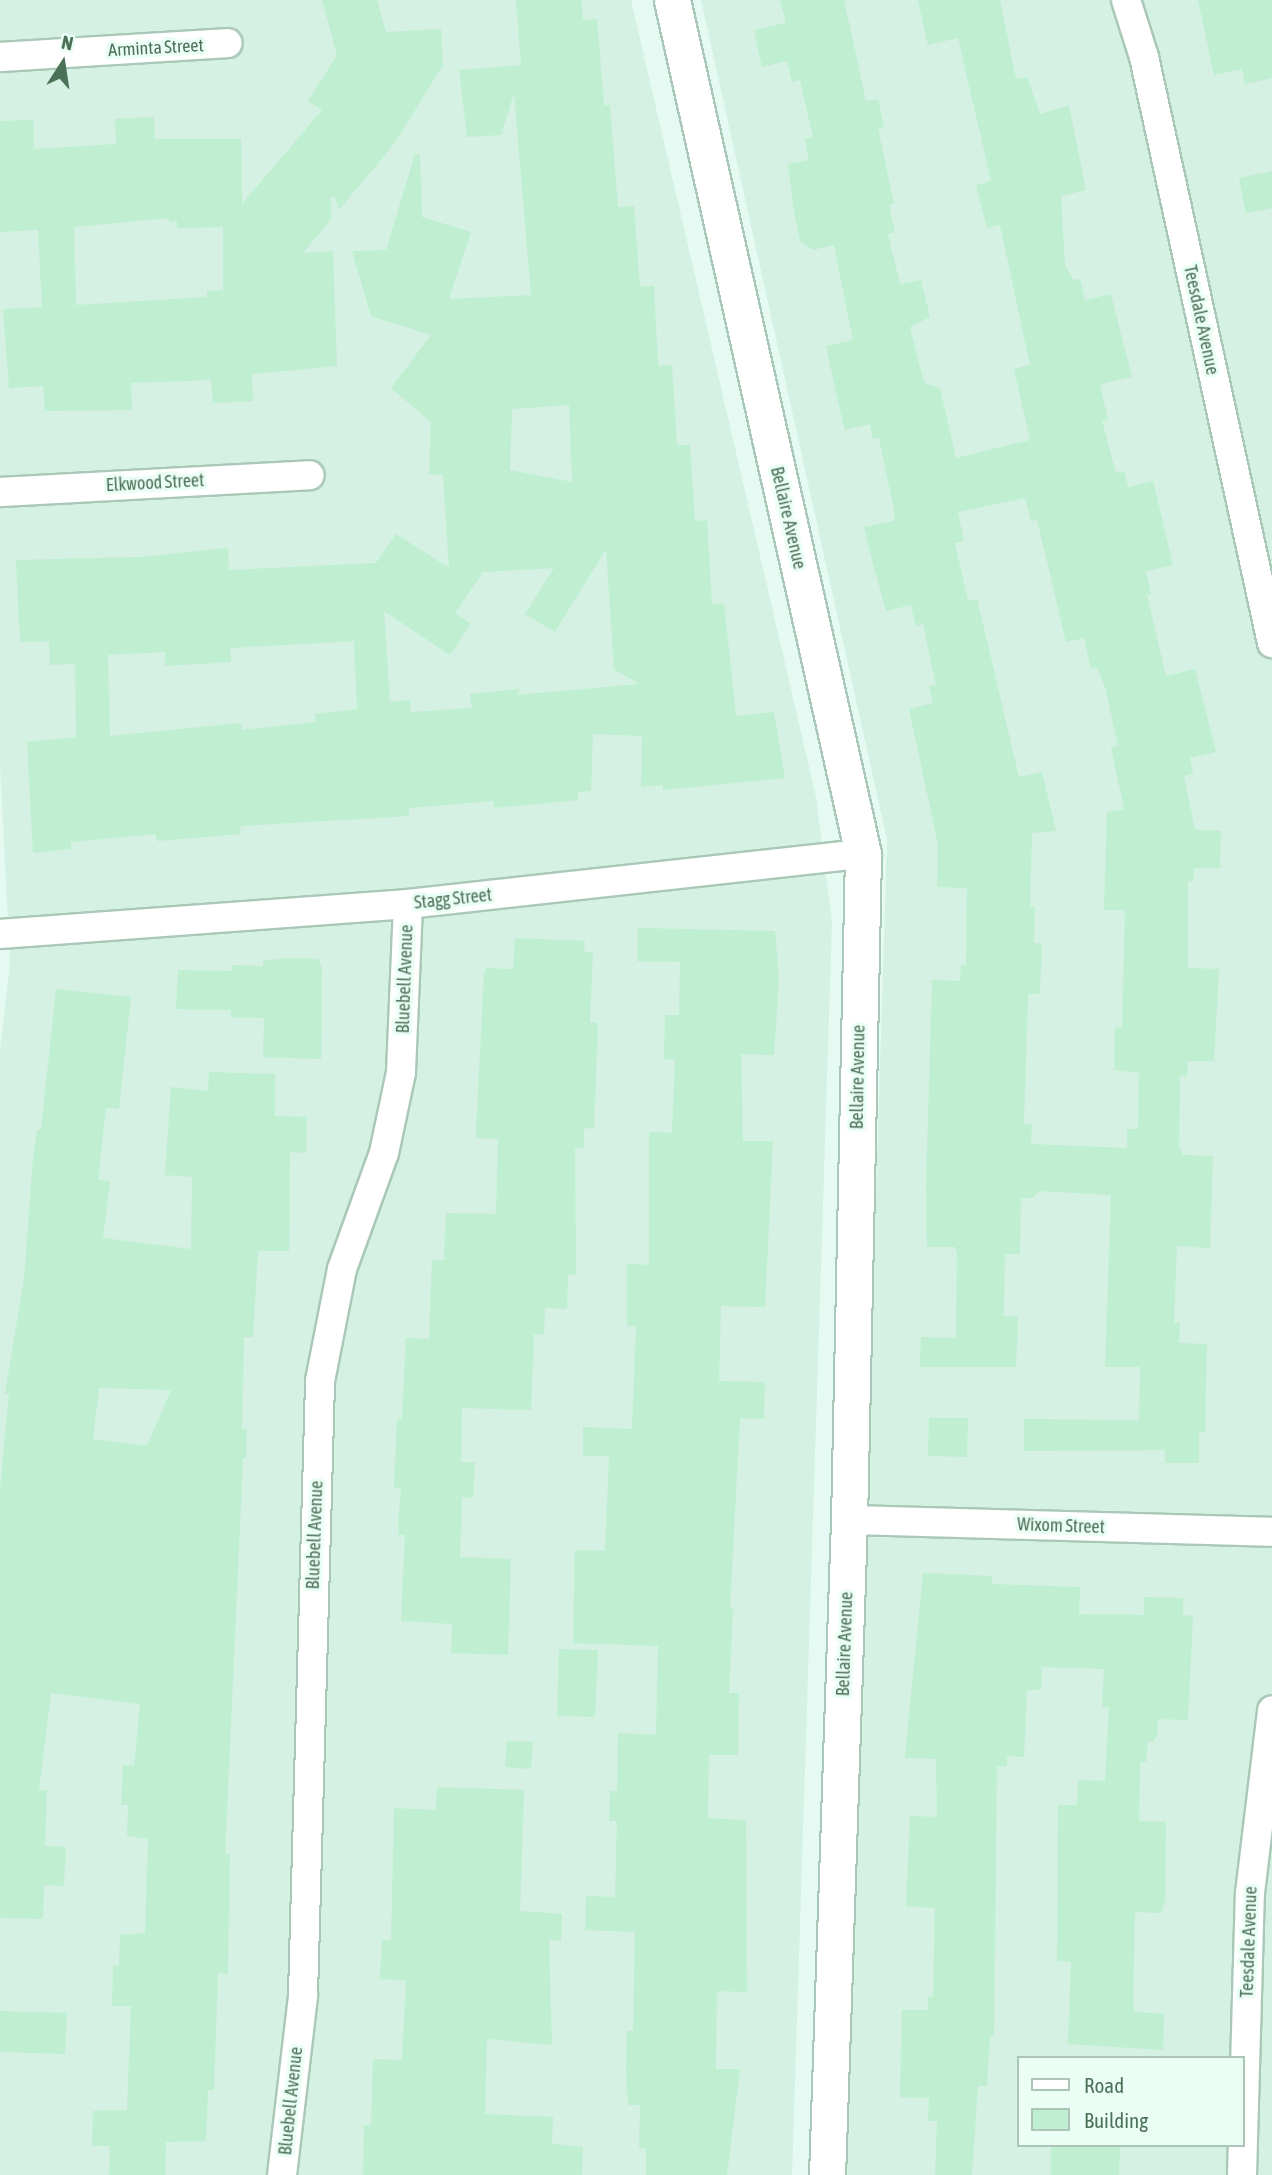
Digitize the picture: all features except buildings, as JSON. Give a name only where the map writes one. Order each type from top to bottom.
[{"type":"street","name":"Bellaire Avenue","points":[[672,0],[863,854],[849,1520],[827,2175]]},
{"type":"street","name":"Teesdale Avenue","points":[[1126,0],[1144,57],[1272,643]]},
{"type":"street","name":"Arminta Street","points":[[0,57],[228,43]]},
{"type":"street","name":"Elkwood Street","points":[[0,492],[310,475]]},
{"type":"street","name":"Stagg Street","points":[[0,934],[408,904],[863,854]]},
{"type":"street","name":"Bluebell Avenue","points":[[282,2175],[303,1996],[320,1381],[342,1269],[384,1153],[401,1072],[408,904]]},
{"type":"street","name":"Wixom Street","points":[[849,1520],[1272,1532]]},
{"type":"street","name":"Teesdale Avenue","points":[[1244,2104],[1250,1893],[1272,1710]]},
{"type":"street","name":"Teesdale Avenue","points":[[1242,2175],[1243,2147]]},
{"type":"shaded area","points":[[0,0],[631,0],[816,797],[832,922],[792,2175],[0,2175],[0,1050],[10,963],[0,764]]},
{"type":"shaded area","points":[[701,0],[1272,0],[1272,2175],[846,2175],[887,840]]}]
